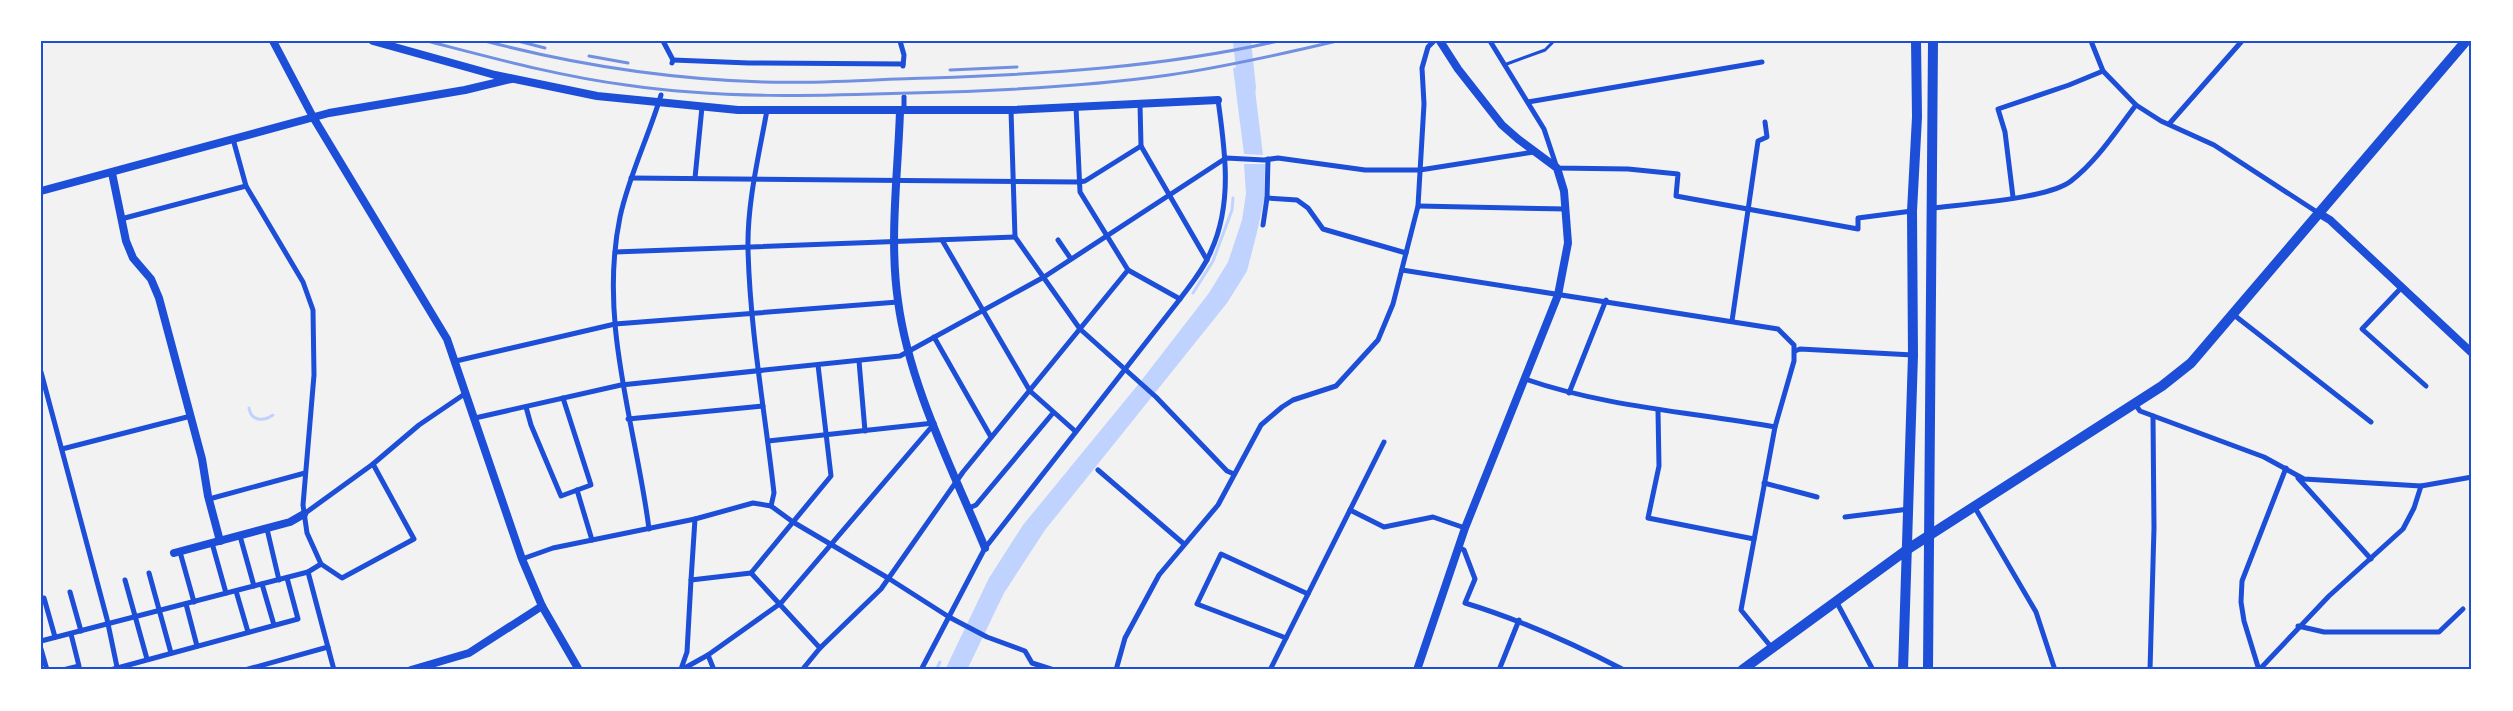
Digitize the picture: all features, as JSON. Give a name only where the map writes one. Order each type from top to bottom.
[{"type":"main road","points":[[1903,670],[1914,354],[1912,211],[1917,117],[1916,41]]},
{"type":"main road","points":[[1928,670],[1933,41]]},
{"type":"main road","points":[[1742,670],[1908,549],[2134,404],[2191,363],[2234,315],[2466,41]]},
{"type":"street","points":[[273,41],[313,117],[434,314],[456,361],[522,559],[542,606],[579,670]]},
{"type":"street","points":[[374,41],[512,79],[597,96],[660,99],[702,107],[767,110],[1011,110],[1218,100],[1226,158],[1224,209],[1207,260],[1180,300],[1075,431],[985,548],[921,670]]},
{"type":"street","points":[[663,41],[673,61],[749,64],[903,65],[900,41]]},
{"type":"street","points":[[1116,670],[1125,638],[1159,575],[1218,505],[1261,425],[1293,400],[1336,386],[1378,340],[1393,304],[1418,206],[1424,104],[1422,68],[1426,52],[1434,41]]},
{"type":"street","points":[[1440,41],[1496,119],[1518,139],[1557,168],[1628,169],[1678,174],[1676,196],[1858,229],[1858,218],[1912,211]]},
{"type":"street","points":[[1417,670],[1465,528],[1558,295],[1568,243],[1564,191],[1544,129],[1490,41]]},
{"type":"street","points":[[2091,41],[2103,71],[2136,105],[2169,124],[2214,145],[2330,220],[2472,353]]},
{"type":"street","points":[[2169,124],[2242,41]]},
{"type":"street","points":[[1528,102],[1762,62]]},
{"type":"street","points":[[2013,197],[2005,132],[1998,109],[2069,85],[2103,71]]},
{"type":"street","points":[[41,191],[313,117],[465,90],[512,79]]},
{"type":"street","points":[[904,98],[897,180],[895,241],[898,302],[907,353],[985,548]]},
{"type":"street","points":[[649,529],[621,385],[616,324],[615,252],[620,217],[631,178],[660,99]]},
{"type":"street","points":[[1140,104],[1141,146],[1207,260]]},
{"type":"street","points":[[1932,208],[2039,194],[2059,188],[2071,181],[2096,156],[2136,105]]},
{"type":"street","points":[[695,178],[702,107]]},
{"type":"street","points":[[1076,107],[1080,192],[1128,270],[1180,300]]},
{"type":"street","points":[[767,110],[754,179],[748,247],[751,312],[774,493],[771,506]]},
{"type":"street","points":[[1011,110],[1015,237],[1080,329],[1154,395],[1204,449],[1227,471],[1234,474]]},
{"type":"street","points":[[1732,320],[1758,141],[1767,137],[1765,122]]},
{"type":"street","points":[[233,138],[246,186],[303,282],[313,310],[314,375],[302,494],[304,514],[307,533],[321,564],[342,578],[414,539],[373,464]]},
{"type":"street","points":[[631,178],[1079,182],[1085,181],[1141,146]]},
{"type":"street","points":[[475,418],[621,385],[859,362],[900,356],[1044,277],[1226,158],[1266,160],[1278,158],[1365,170],[1420,170],[1535,152]]},
{"type":"street","points":[[1263,226],[1267,198],[1266,160]]},
{"type":"street","points":[[112,173],[120,219],[129,249],[151,279],[159,298],[191,416],[202,459],[226,594]]},
{"type":"street","points":[[120,219],[246,186]]},
{"type":"street","points":[[1267,198],[1297,200],[1308,208],[1324,228],[1406,253]]},
{"type":"street","points":[[1418,206],[1566,209]]},
{"type":"street","points":[[615,252],[1015,237]]},
{"type":"street","points":[[942,240],[1030,391],[1075,431]]},
{"type":"street","points":[[1058,240],[1071,260]]},
{"type":"street","points":[[802,670],[820,648],[880,589],[957,480],[1128,270]]},
{"type":"street","points":[[1402,270],[1732,320],[1778,329],[1794,345],[1795,351],[1789,384],[1775,427],[1741,610],[1772,648]]},
{"type":"street","points":[[2402,287],[2362,330],[2426,386]]},
{"type":"street","points":[[1569,393],[1606,300]]},
{"type":"street","points":[[456,361],[616,324],[898,302]]},
{"type":"street","points":[[2234,315],[2370,422]]},
{"type":"street","points":[[934,336],[991,437]]},
{"type":"street","points":[[1795,351],[1800,349],[1914,354]]},
{"type":"street","points":[[859,362],[865,431]]},
{"type":"street","points":[[690,580],[751,573],[831,476],[818,365]]},
{"type":"street","points":[[41,372],[108,624],[116,667]]},
{"type":"street","points":[[1525,379],[1569,393],[1658,411],[1775,427]]},
{"type":"street","points":[[194,602],[177,553],[290,522],[373,464],[419,425],[466,393]]},
{"type":"street","points":[[526,407],[531,425],[561,496],[591,485],[564,398]]},
{"type":"street","points":[[2134,404],[2140,411],[2264,457],[2286,468],[2296,476],[2371,559]]},
{"type":"street","points":[[628,419],[763,406]]},
{"type":"street","points":[[1658,411],[1659,466],[1648,518],[1754,539]]},
{"type":"street","points":[[968,508],[976,505],[1053,413]]},
{"type":"street","points":[[62,449],[191,416]]},
{"type":"street","points":[[2150,670],[2154,528],[2152,416]]},
{"type":"street","points":[[768,441],[934,423]]},
{"type":"street","points":[[681,670],[708,655],[781,604],[934,423]]},
{"type":"street","points":[[1270,670],[1384,442]]},
{"type":"street","points":[[2259,670],[2244,620],[2241,602],[2242,581],[2286,468]]},
{"type":"street","points":[[1098,470],[1184,544]]},
{"type":"street","points":[[209,500],[305,473]]},
{"type":"street","points":[[2296,476],[2304,479],[2421,486],[2465,480],[2472,477]]},
{"type":"street","points":[[1764,482],[1817,497]]},
{"type":"street","points":[[2259,670],[2298,626],[2403,529],[2414,508],[2421,486]]},
{"type":"street","points":[[577,490],[592,540]]},
{"type":"street","points":[[522,559],[553,548],[695,519],[753,503],[771,506],[793,522],[888,578],[949,617],[985,636],[1025,651],[1032,663],[1054,670]]},
{"type":"street","points":[[1974,506],[2036,612],[2055,670]]},
{"type":"street","points":[[1845,517],[1910,509]]},
{"type":"street","points":[[1350,510],[1384,527],[1434,517],[1465,528]]},
{"type":"street","points":[[681,670],[687,652],[695,519]]},
{"type":"street","points":[[267,529],[280,580]]},
{"type":"street","points":[[240,536],[254,586]]},
{"type":"street","points":[[1458,547],[1464,550],[1475,579],[1465,603],[1519,620],[1570,642],[1624,670]]},
{"type":"street","points":[[1286,638],[1197,604],[1221,554],[1308,594]]},
{"type":"street","points":[[41,641],[280,580],[308,572],[321,564]]},
{"type":"street","points":[[308,572],[334,670]]},
{"type":"street","points":[[149,573],[171,653]]},
{"type":"street","points":[[751,573],[820,648]]},
{"type":"street","points":[[110,670],[298,619],[287,578]]},
{"type":"street","points":[[124,580],[147,659]]},
{"type":"street","points":[[262,584],[274,625]]},
{"type":"street","points":[[236,591],[248,632]]},
{"type":"street","points":[[70,592],[81,631]]},
{"type":"street","points":[[44,598],[55,638]]},
{"type":"street","points":[[1836,601],[1874,670]]},
{"type":"street","points":[[186,604],[197,646]]},
{"type":"street","points":[[412,670],[473,651],[542,606]]},
{"type":"street","points":[[2298,626],[2324,632],[2439,632],[2463,608]]},
{"type":"street","points":[[1499,670],[1519,620]]},
{"type":"street","points":[[63,670],[79,666],[70,634]]},
{"type":"street","points":[[244,670],[328,647]]},
{"type":"street","points":[[41,649],[47,670]]},
{"type":"street","points":[[708,655],[714,670]]},
{"type":"lane","points":[[1504,65],[1545,50],[1554,41]]},
{"type":"water","points":[[1252,65],[1263,155],[1244,154],[1233,68]]},
{"type":"water","points":[[1244,164],[1265,164],[1264,200],[1247,271],[1227,303],[1045,530],[1004,593],[967,670],[945,670],[989,578],[1023,525],[1141,381],[1209,293],[1228,262],[1242,220],[1246,194]]},
{"type":"waterway","points":[[1242,41],[1247,88]]},
{"type":"waterway","points":[[1193,293],[1213,261],[1232,210],[1233,198]]},
{"type":"waterway","points":[[249,408],[252,416],[258,419],[265,419],[273,415]]},
{"type":"waterway","points":[[936,670],[940,662]]},
{"type":"railway","points":[[427,41],[551,72],[626,85],[697,93],[768,95],[976,91],[1105,83],[1211,68],[1337,41]]},
{"type":"railway","points":[[485,41],[588,64],[658,74],[693,78],[784,82],[975,76],[1105,68],[1192,57],[1278,41]]},
{"type":"railway","points":[[518,41],[545,48]]},
{"type":"railway","points":[[589,56],[628,63]]},
{"type":"railway","points":[[950,70],[1017,67]]}]
